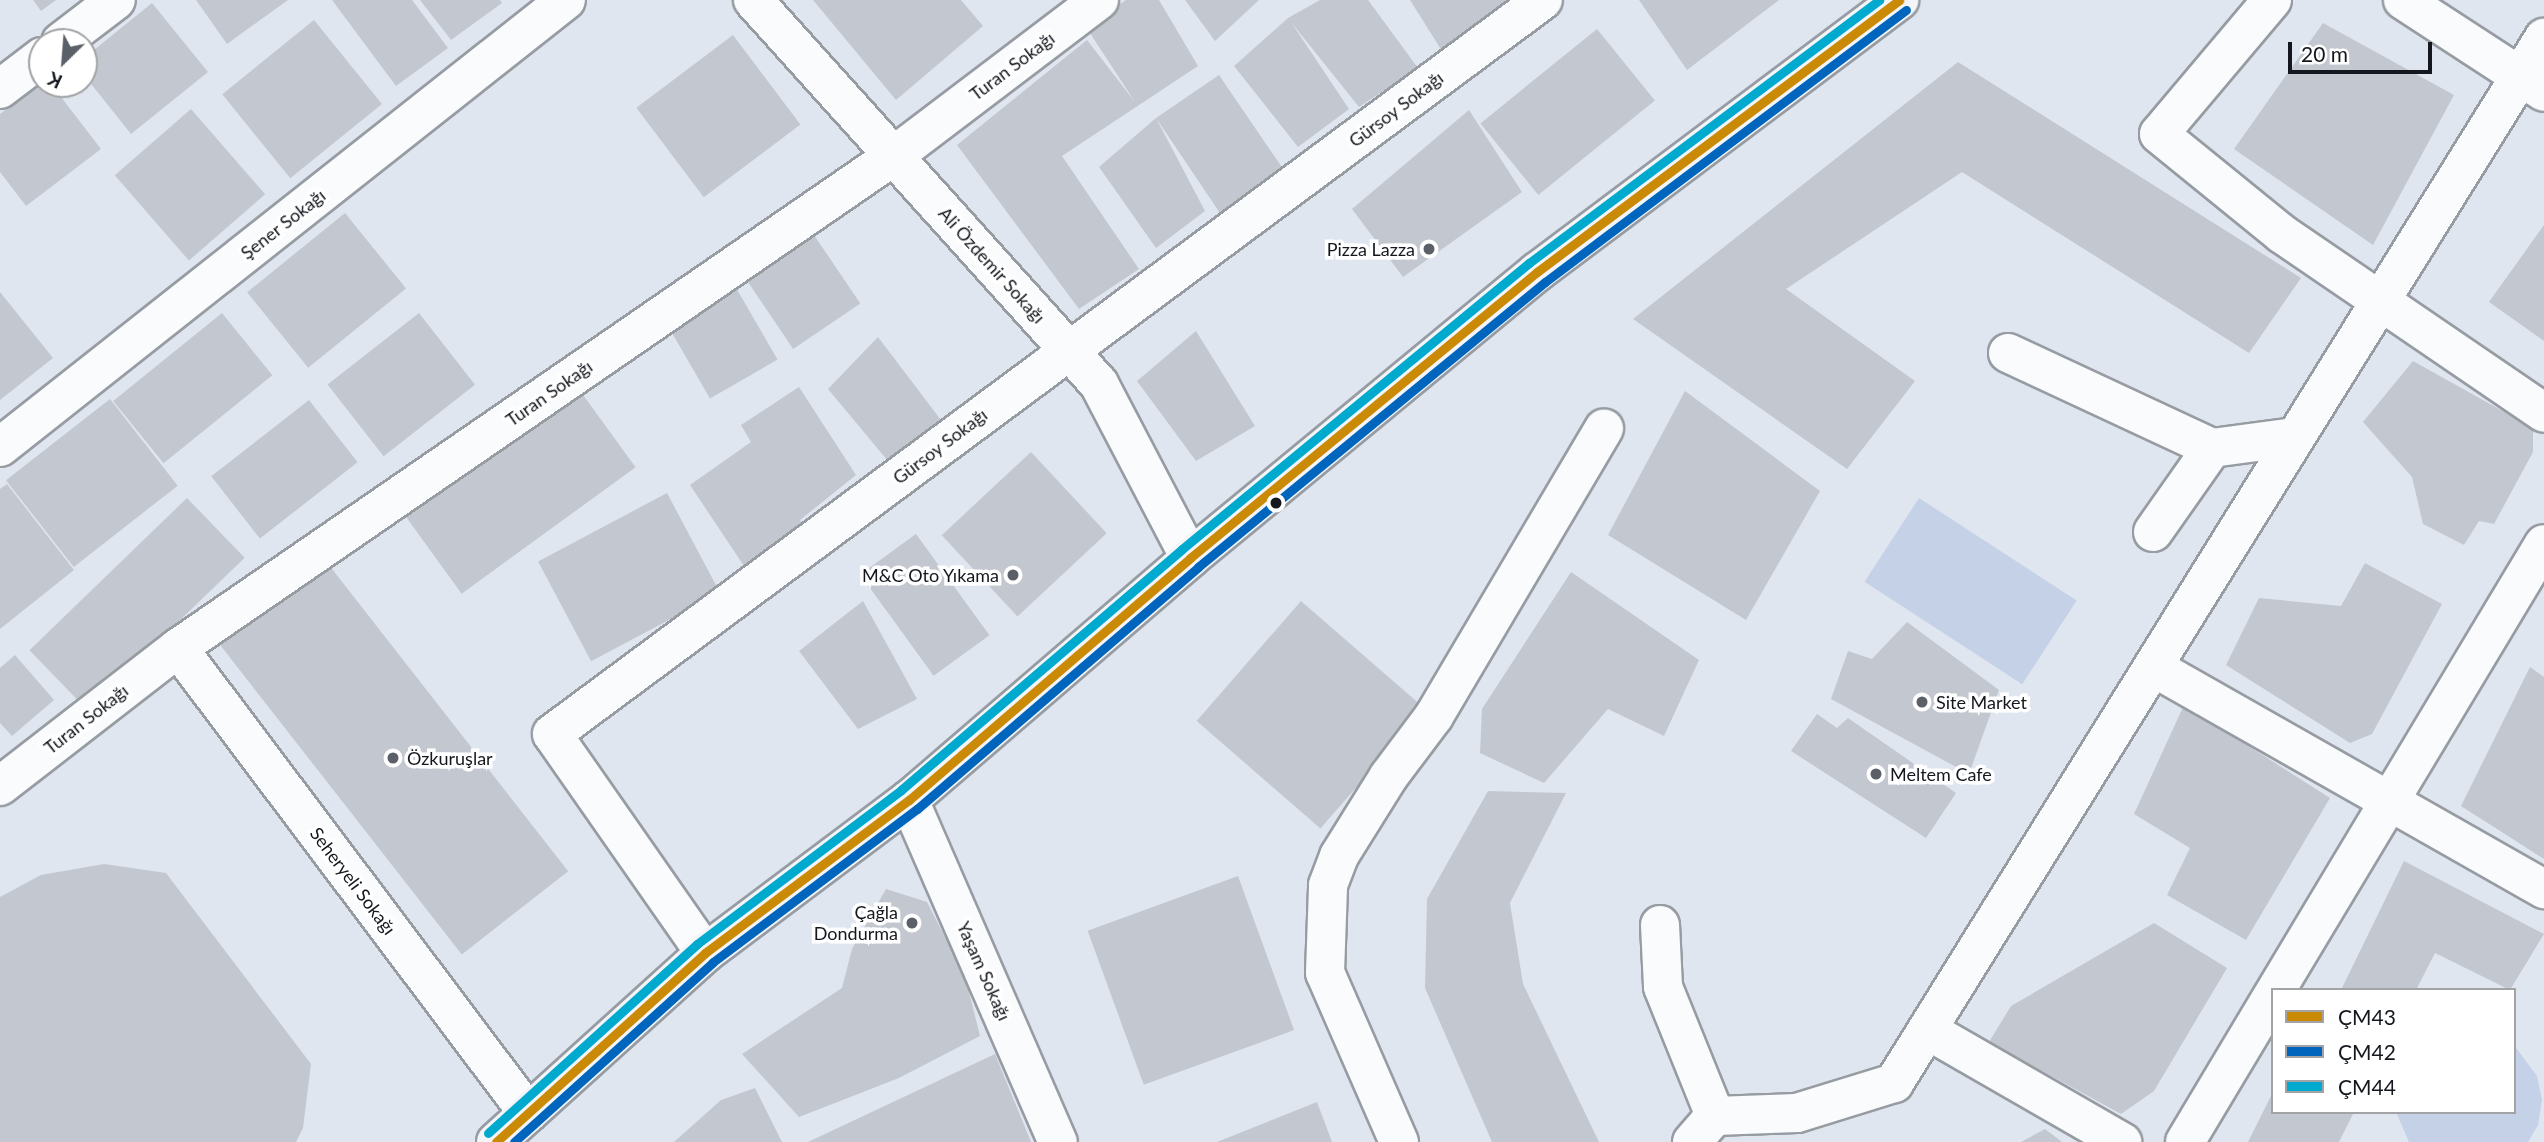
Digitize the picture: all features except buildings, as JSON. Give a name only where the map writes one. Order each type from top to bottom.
[{"type":"main road","points":[[496,1142],[705,953],[909,800],[1190,558],[1537,272],[1897,1]]},
{"type":"street","points":[[79,28],[116,0]]},
{"type":"street","name":"Şener Sokağı","points":[[0,447],[566,0]]},
{"type":"street","name":"Ali Özdemir Sokağı","points":[[753,0],[1099,384],[1190,558]]},
{"type":"street","name":"Turan Sokağı","points":[[0,786],[178,648],[895,155],[1099,0]]},
{"type":"street","name":"Gürsoy Sokağı","points":[[705,953],[552,734],[1543,0]]},
{"type":"street","points":[[2272,0],[2159,134],[2282,234],[2544,412]]},
{"type":"street","points":[[2403,0],[2533,85]]},
{"type":"street","points":[[1660,925],[1663,987],[1704,1129],[1797,1113],[1894,1083],[1929,1031],[2381,300],[2533,85],[2544,38]]},
{"type":"street","points":[[0,89],[28,68]]},
{"type":"street","points":[[2008,353],[2212,448],[2294,437]]},
{"type":"street","points":[[1399,1142],[1325,973],[1328,885],[1339,856],[1389,776],[1434,716],[1604,428]]},
{"type":"street","points":[[2153,532],[2212,448]]},
{"type":"street","points":[[2277,988],[2544,544]]},
{"type":"street","name":"Seheryeli Sokağı","points":[[178,648],[528,1113]]},
{"type":"street","points":[[2153,667],[2544,890]]},
{"type":"street","name":"Yaşam Sokağı","points":[[909,800],[1058,1142]]},
{"type":"street","points":[[2185,1142],[2271,998]]},
{"type":"street","points":[[1929,1031],[2122,1142]]},
{"type":"shaded area","points":[[1919,498],[2077,600],[2022,684],[1865,582]]},
{"type":"shaded area","points":[[2516,1048],[2537,1076],[2542,1100],[2538,1125],[2528,1142],[2409,1142],[2397,1114],[2516,1114]]},
{"type":"transit line","name":"ÇM44","points":[[488,1133],[697,944],[901,790],[1182,549],[1529,263],[1879,0]]},
{"type":"transit line","name":"ÇM43","points":[[496,1142],[705,953],[909,800],[1190,558],[1537,272],[1899,0]]},
{"type":"transit line","name":"ÇM42","points":[[514,1142],[713,962],[917,809],[1198,567],[1545,282],[1906,10]]},
{"type":"place","name":"Pizza Lazza","points":[[1429,249]]},
{"type":"place","name":"M&C Oto Yıkama","points":[[1013,575]]},
{"type":"place","name":"Site Market","points":[[1922,702]]},
{"type":"place","name":"Özkuruşlar","points":[[393,758]]},
{"type":"place","name":"Meltem Cafe","points":[[1876,774]]},
{"type":"place","name":"Çağla Dondurma","points":[[912,923]]}]
